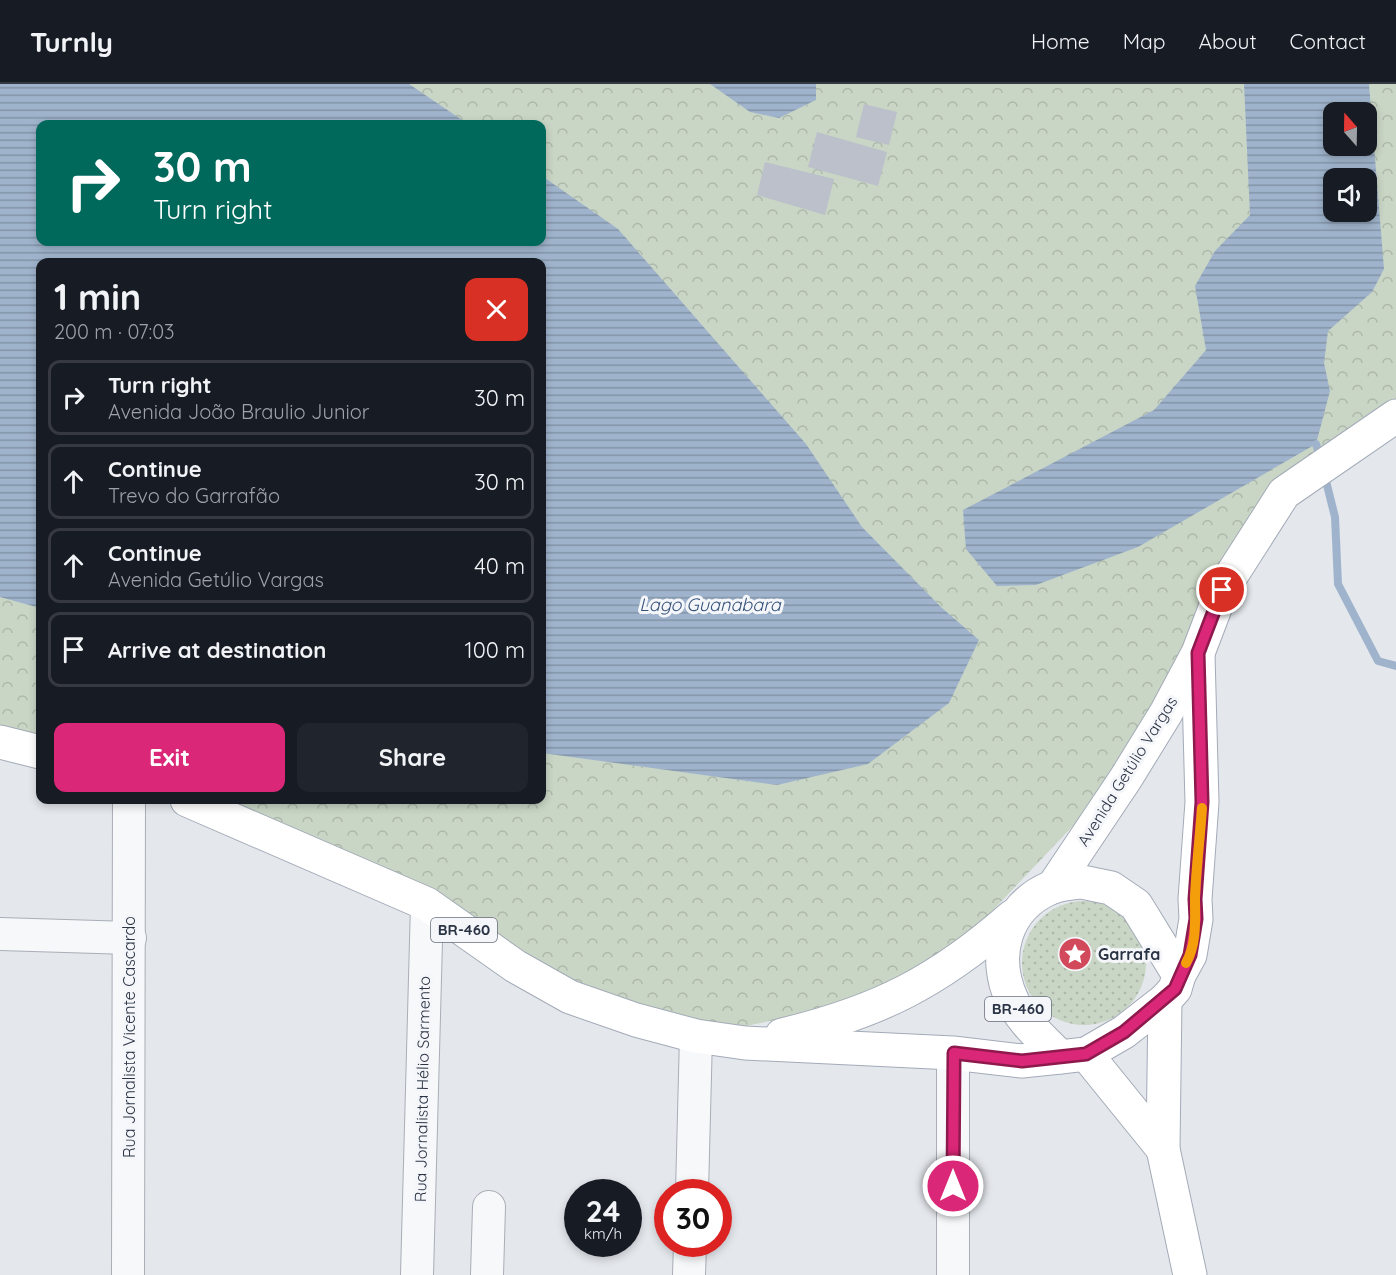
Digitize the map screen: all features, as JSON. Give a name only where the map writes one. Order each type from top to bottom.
[{"type":"main road","name":"Avenida Getúlio Vargas","points":[[1053,887],[1126,778],[1198,653],[1222,590],[1284,493],[1346,448],[1396,416]]},
{"type":"main road","name":"Avenida Getúlio Vargas","points":[[1172,988],[1190,955],[1196,919],[1195,899],[1202,802],[1198,653]]},
{"type":"main road","points":[[0,742],[36,751]]},
{"type":"main road","name":"BR-460","points":[[196,804],[427,904],[515,966],[570,997],[636,1020],[696,1035],[745,1043],[954,1053],[1022,1061],[1073,1055],[1124,1032],[1172,988]]},
{"type":"main road","name":"BR-460","points":[[745,1043],[819,1026],[878,1006],[932,979],[975,949],[1034,896],[1053,887],[1082,882],[1112,888],[1136,905],[1172,988],[1163,1149],[1190,1275]]},
{"type":"main road","name":"BR-460","points":[[1019,910],[1004,940],[1001,972],[1013,1003],[1032,1028],[1073,1055],[1163,1149]]},
{"type":"street","name":"Rua Jornalista Vicente Cascardo","points":[[128,1275],[129,804]]},
{"type":"street","name":"Rua Jornalista Hélio Sarmento","points":[[417,1275],[427,904]]},
{"type":"street","points":[[0,934],[130,938]]},
{"type":"street","points":[[692,1179],[696,1035]]},
{"type":"street","points":[[953,1275],[954,1053]]},
{"type":"street","points":[[487,1275],[489,1207]]},
{"type":"street","points":[[689,1275],[690,1257]]},
{"type":"green space","points":[[0,84],[1396,84],[1396,416],[1284,493],[1091,807],[953,952],[829,1009],[696,1036],[515,966],[195,804],[546,804],[546,258],[36,258],[36,751],[0,742]]},
{"type":"green space","points":[[1084,901],[1108,906],[1128,919],[1141,939],[1146,963],[1141,987],[1128,1007],[1108,1020],[1084,1025],[1060,1020],[1040,1007],[1027,987],[1022,963],[1027,939],[1040,919],[1060,906]]},
{"type":"water","name":"Lago Guanabara","points":[[0,84],[409,84],[462,120],[36,120],[36,246],[546,246],[546,179],[618,229],[806,444],[862,527],[942,608],[979,640],[949,703],[868,764],[777,785],[546,754],[546,258],[36,258],[36,607],[0,597]]},
{"type":"water","points":[[710,84],[816,84],[816,100],[779,118],[750,112]]},
{"type":"water","points":[[1244,84],[1369,84],[1370,102],[1323,102],[1323,156],[1375,156],[1376,168],[1323,168],[1323,222],[1377,222],[1377,183],[1384,269],[1372,292],[1328,331],[1324,363],[1330,391],[1316,444],[1138,547],[1036,585],[997,586],[966,549],[963,510],[1154,410],[1206,350],[1195,286],[1215,251],[1250,215]]},
{"type":"building","points":[[864,104],[897,112],[889,145],[856,137]]},
{"type":"building","points":[[817,132],[887,152],[878,186],[808,167]]},
{"type":"building","points":[[765,162],[834,179],[825,215],[757,195]]},
{"type":"waterway","points":[[1316,444],[1321,460]]},
{"type":"waterway","points":[[1324,473],[1335,517],[1338,584],[1378,661],[1396,666]]},
{"type":"slow traffic","points":[[1186,963],[1190,955],[1196,919],[1195,899],[1202,808]]},
{"type":"place","name":"Garrafa","points":[[1075,954]]},
{"type":"route","points":[[953,1186],[954,1053],[1022,1061],[1086,1054],[1124,1032],[1165,1000],[1175,989],[1179,975],[1190,955],[1196,919],[1195,899],[1202,802],[1198,653],[1222,590]]}]
